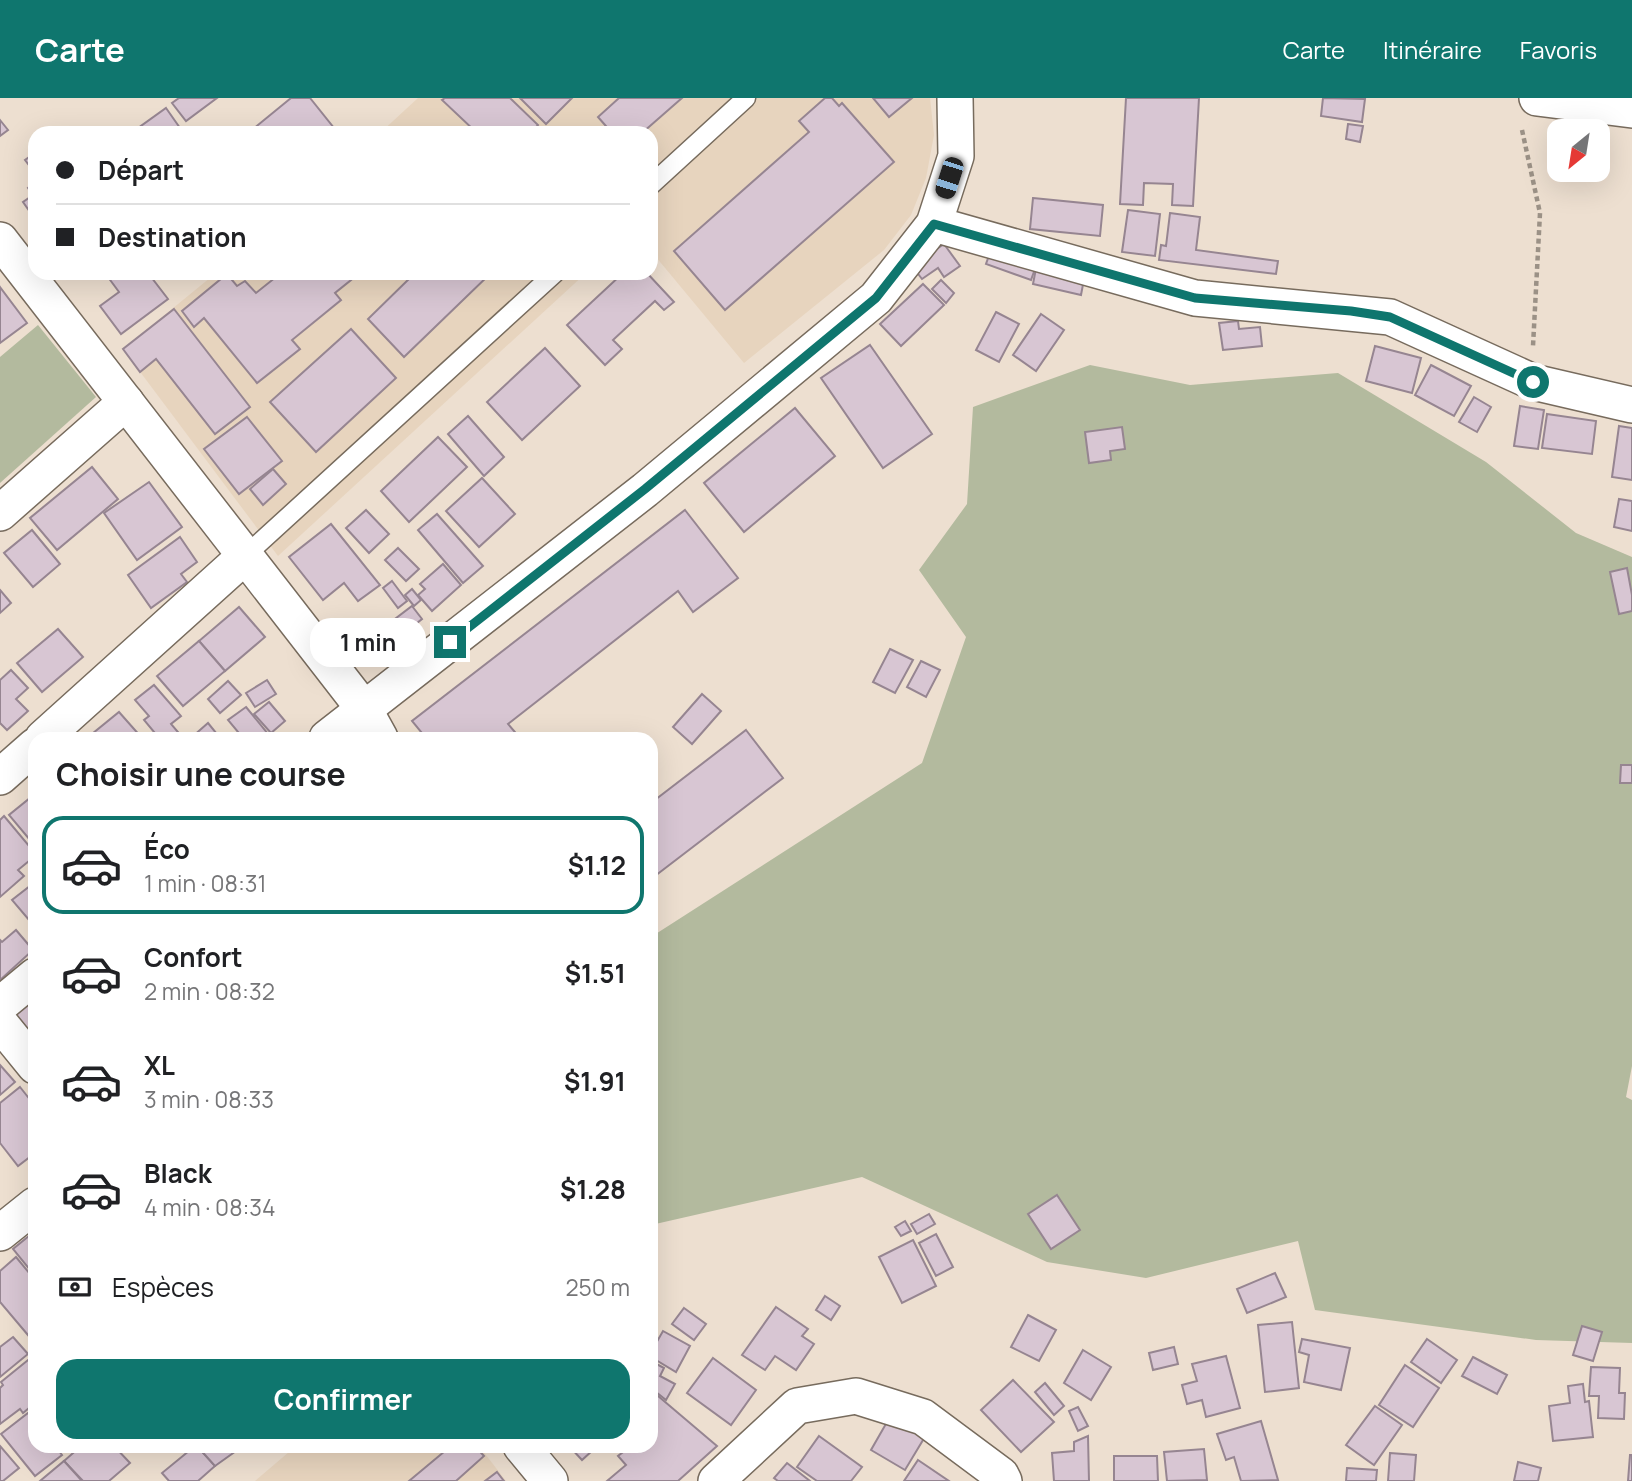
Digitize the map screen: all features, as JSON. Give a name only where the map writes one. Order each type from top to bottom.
[{"type":"street","points":[[346,732],[372,724],[645,489],[876,298],[934,224],[956,156],[955,98]]},
{"type":"street","points":[[1529,111],[1632,110]]},
{"type":"street","points":[[934,224],[1195,298],[1351,311],[1390,317],[1533,382],[1632,405]]},
{"type":"street","points":[[0,240],[28,276]]},
{"type":"street","points":[[31,280],[372,724]]},
{"type":"street","points":[[0,513],[126,402]]},
{"type":"street","points":[[50,732],[245,556]]},
{"type":"street","points":[[0,778],[28,752]]},
{"type":"street","points":[[0,1005],[28,982]]},
{"type":"street","points":[[0,1023],[28,1057]]},
{"type":"street","points":[[0,1233],[28,1211]]},
{"type":"street","points":[[716,1481],[797,1406],[856,1396],[923,1417],[1001,1475],[1004,1481]]},
{"type":"street","points":[[527,1453],[550,1481]]},
{"type":"lane","points":[[658,179],[746,98]]},
{"type":"lane","points":[[245,556],[547,280]]},
{"type":"path","points":[[1529,111],[1540,213],[1532,337],[1533,382]]},
{"type":"shaded area","points":[[418,98],[930,98],[934,135],[926,178],[911,215],[884,250],[744,363],[658,259],[658,126],[388,126]]},
{"type":"shaded area","points":[[207,280],[578,280],[278,556],[123,349]]},
{"type":"shaded area","points":[[288,1453],[484,1453],[506,1481],[255,1481]]},
{"type":"green space","points":[[38,325],[96,397],[0,483],[0,357]]},
{"type":"green space","points":[[1090,365],[1190,385],[1338,373],[1486,462],[1576,533],[1632,557],[1632,1066],[1626,1097],[1632,1100],[1632,1343],[1536,1340],[1315,1310],[1298,1241],[1146,1278],[1047,1262],[862,1177],[658,1223],[658,933],[922,763],[966,637],[919,570],[967,504],[973,407]]},
{"type":"building","points":[[179,98],[217,98],[186,121],[172,103]]},
{"type":"building","points":[[291,98],[310,98],[332,126],[257,126]]},
{"type":"building","points":[[510,98],[538,125],[470,126],[442,100]]},
{"type":"building","points":[[520,98],[572,98],[546,124]]},
{"type":"building","points":[[619,98],[682,98],[650,126],[606,126],[598,117]]},
{"type":"building","points":[[825,98],[832,98],[839,106],[842,103],[894,162],[725,310],[674,251],[809,132],[799,121]]},
{"type":"building","points":[[873,98],[912,98],[889,117]]},
{"type":"building","points":[[1126,98],[1199,98],[1193,206],[1172,205],[1173,184],[1144,183],[1143,205],[1120,204]]},
{"type":"building","points":[[1323,98],[1365,99],[1362,122],[1321,116]]},
{"type":"building","points":[[166,108],[179,126],[141,126]]},
{"type":"building","points":[[0,120],[8,130],[0,136]]},
{"type":"building","points":[[1348,124],[1363,126],[1360,142],[1346,139]]},
{"type":"building","points":[[1033,198],[1103,205],[1100,236],[1030,229]]},
{"type":"building","points":[[1128,210],[1160,214],[1155,256],[1122,252]]},
{"type":"building","points":[[1170,213],[1200,217],[1196,250],[1278,261],[1276,274],[1159,260],[1161,245],[1166,246]]},
{"type":"building","points":[[944,244],[960,266],[944,277],[938,268],[922,279],[912,266]]},
{"type":"building","points":[[991,250],[1036,266],[1031,280],[986,264]]},
{"type":"building","points":[[1037,263],[1085,274],[1081,295],[1033,284]]},
{"type":"building","points":[[110,280],[153,280],[168,299],[121,334],[100,306],[119,292]]},
{"type":"building","points":[[220,280],[232,280],[237,286],[245,281],[256,293],[272,280],[351,280],[335,293],[341,300],[292,340],[300,349],[257,383],[204,318],[194,327],[182,311]]},
{"type":"building","points":[[408,280],[484,280],[404,357],[368,319]]},
{"type":"building","points":[[615,280],[654,280],[674,302],[664,310],[655,301],[613,340],[622,349],[605,365],[567,325]]},
{"type":"building","points":[[941,280],[954,293],[946,303],[932,289]]},
{"type":"building","points":[[923,284],[944,305],[901,346],[880,324]]},
{"type":"building","points":[[0,287],[27,323],[0,343]]},
{"type":"building","points":[[174,309],[250,407],[215,434],[156,359],[140,372],[123,349]]},
{"type":"building","points":[[996,312],[1019,324],[999,362],[976,350]]},
{"type":"building","points":[[1041,314],[1064,330],[1036,371],[1013,355]]},
{"type":"building","points":[[1238,321],[1239,329],[1260,327],[1262,346],[1223,350],[1219,323]]},
{"type":"building","points":[[351,329],[396,378],[316,452],[270,402]]},
{"type":"building","points":[[870,345],[932,434],[883,468],[821,378]]},
{"type":"building","points":[[1375,346],[1421,358],[1412,393],[1366,381]]},
{"type":"building","points":[[545,348],[580,386],[522,440],[487,402]]},
{"type":"building","points":[[1431,365],[1471,386],[1454,416],[1415,395]]},
{"type":"building","points":[[1474,397],[1491,407],[1477,432],[1459,422]]},
{"type":"building","points":[[1520,406],[1544,410],[1538,449],[1514,446]]},
{"type":"building","points":[[795,408],[835,456],[744,532],[704,483]]},
{"type":"building","points":[[1547,414],[1596,421],[1592,454],[1542,448]]},
{"type":"building","points":[[468,416],[504,457],[484,476],[448,434]]},
{"type":"building","points":[[247,417],[282,461],[239,494],[204,449]]},
{"type":"building","points":[[1619,426],[1632,428],[1632,480],[1612,477]]},
{"type":"building","points":[[1122,427],[1125,449],[1110,451],[1111,460],[1089,463],[1085,432]]},
{"type":"building","points":[[438,437],[467,467],[409,522],[381,491]]},
{"type":"building","points":[[92,467],[118,499],[57,550],[30,518]]},
{"type":"building","points":[[273,469],[286,484],[263,505],[250,489]]},
{"type":"building","points":[[482,478],[515,514],[479,547],[446,511]]},
{"type":"building","points":[[149,482],[182,527],[137,560],[104,513]]},
{"type":"building","points":[[1619,499],[1632,501],[1632,531],[1614,527]]},
{"type":"building","points":[[366,510],[389,534],[369,553],[346,528]]},
{"type":"building","points":[[685,510],[738,578],[693,612],[678,591],[508,724],[515,732],[421,732],[412,721]]},
{"type":"building","points":[[437,514],[483,566],[463,583],[418,530]]},
{"type":"building","points":[[331,524],[380,585],[358,601],[344,583],[323,600],[289,557]]},
{"type":"building","points":[[32,530],[60,564],[33,587],[4,553]]},
{"type":"building","points":[[180,537],[197,562],[181,574],[187,582],[151,608],[128,575]]},
{"type":"building","points":[[398,548],[419,569],[406,581],[385,560]]},
{"type":"building","points":[[443,564],[461,585],[432,611],[418,595],[425,589],[420,584]]},
{"type":"building","points":[[1627,568],[1632,611],[1619,614],[1610,572]]},
{"type":"building","points":[[392,581],[407,601],[398,608],[383,588]]},
{"type":"building","points":[[412,589],[421,600],[414,606],[405,595]]},
{"type":"building","points":[[0,590],[11,603],[0,613]]},
{"type":"building","points":[[412,606],[422,619],[397,639],[387,625]]},
{"type":"building","points":[[239,607],[265,637],[225,671],[199,641]]},
{"type":"building","points":[[58,629],[83,657],[42,692],[17,663]]},
{"type":"building","points":[[199,641],[225,671],[183,706],[157,676]]},
{"type":"building","points":[[890,649],[913,660],[895,693],[873,682]]},
{"type":"building","points":[[921,661],[940,670],[926,697],[907,687]]},
{"type":"building","points":[[11,670],[28,688],[16,699],[28,711],[7,730],[0,723],[0,680]]},
{"type":"building","points":[[267,680],[276,694],[255,707],[246,693]]},
{"type":"building","points":[[228,681],[241,695],[220,713],[208,699]]},
{"type":"building","points":[[154,685],[181,716],[171,724],[178,732],[154,732],[144,720],[149,716],[135,700]]},
{"type":"building","points":[[702,694],[721,711],[692,744],[673,727]]},
{"type":"building","points":[[269,702],[285,721],[270,732],[254,714]]},
{"type":"building","points":[[246,707],[267,732],[238,732],[228,720]]},
{"type":"building","points":[[119,712],[137,732],[94,732]]},
{"type":"building","points":[[208,723],[215,732],[198,732]]},
{"type":"building","points":[[746,730],[783,778],[658,874],[658,798]]},
{"type":"building","points":[[1621,765],[1632,765],[1632,783],[1620,783]]},
{"type":"building","points":[[28,800],[28,838],[9,815]]},
{"type":"building","points":[[4,816],[28,845],[28,862],[18,870],[24,876],[0,897],[0,820]]},
{"type":"building","points":[[28,887],[28,919],[12,900]]},
{"type":"building","points":[[16,930],[28,944],[28,955],[0,980],[0,940],[2,942]]},
{"type":"building","points":[[28,999],[28,1042],[7,1016]]},
{"type":"building","points":[[0,1065],[15,1082],[0,1095]]},
{"type":"building","points":[[20,1087],[28,1097],[28,1158],[18,1166],[0,1143],[0,1103]]},
{"type":"building","points":[[1057,1195],[1080,1230],[1051,1249],[1028,1214]]},
{"type":"building","points":[[929,1214],[935,1224],[917,1234],[911,1224]]},
{"type":"building","points":[[905,1221],[911,1231],[901,1236],[895,1227]]},
{"type":"building","points":[[936,1234],[953,1267],[936,1276],[919,1243]]},
{"type":"building","points":[[28,1237],[28,1267],[13,1249]]},
{"type":"building","points":[[913,1240],[936,1286],[902,1303],[879,1257]]},
{"type":"building","points":[[16,1257],[28,1272],[28,1335],[0,1302],[0,1271]]},
{"type":"building","points":[[1275,1273],[1286,1297],[1247,1313],[1237,1289]]},
{"type":"building","points":[[825,1296],[840,1306],[831,1320],[816,1310]]},
{"type":"building","points":[[776,1307],[808,1329],[802,1336],[814,1344],[796,1370],[775,1356],[765,1370],[742,1355]]},
{"type":"building","points":[[684,1308],[706,1324],[694,1340],[672,1324]]},
{"type":"building","points":[[1028,1315],[1056,1330],[1039,1361],[1011,1347]]},
{"type":"building","points":[[1292,1322],[1299,1388],[1265,1392],[1258,1325]]},
{"type":"building","points":[[1582,1326],[1602,1332],[1593,1361],[1573,1355]]},
{"type":"building","points":[[663,1331],[690,1346],[676,1372],[658,1361],[658,1340]]},
{"type":"building","points":[[13,1337],[28,1354],[0,1377],[0,1347]]},
{"type":"building","points":[[1302,1339],[1350,1348],[1341,1390],[1304,1382],[1309,1355],[1299,1352]]},
{"type":"building","points":[[1427,1339],[1457,1360],[1441,1383],[1411,1362]]},
{"type":"building","points":[[1174,1347],[1178,1364],[1153,1370],[1149,1353]]},
{"type":"building","points":[[1083,1350],[1111,1367],[1091,1400],[1064,1383]]},
{"type":"building","points":[[1226,1356],[1240,1408],[1206,1417],[1202,1400],[1187,1404],[1182,1385],[1197,1381],[1192,1364]]},
{"type":"building","points":[[1473,1357],[1507,1375],[1497,1394],[1462,1376]]},
{"type":"building","points":[[713,1358],[756,1390],[731,1425],[687,1393]]},
{"type":"building","points":[[28,1360],[28,1409],[23,1413],[20,1409],[0,1424],[0,1388],[3,1385],[1,1382]]},
{"type":"building","points":[[658,1365],[664,1368],[660,1376],[675,1384],[666,1400],[658,1394]]},
{"type":"building","points":[[1405,1365],[1439,1388],[1413,1427],[1379,1405]]},
{"type":"building","points":[[1591,1367],[1620,1368],[1619,1393],[1625,1393],[1624,1419],[1598,1418],[1599,1396],[1589,1396]]},
{"type":"building","points":[[1013,1380],[1054,1422],[1021,1452],[981,1410]]},
{"type":"building","points":[[1045,1383],[1064,1406],[1054,1415],[1035,1392]]},
{"type":"building","points":[[1583,1384],[1585,1402],[1589,1401],[1593,1437],[1553,1441],[1549,1406],[1570,1403],[1568,1386]]},
{"type":"building","points":[[658,1396],[717,1446],[678,1481],[607,1481],[626,1465],[618,1456],[622,1453],[658,1453]]},
{"type":"building","points":[[1375,1406],[1402,1425],[1374,1465],[1346,1445]]},
{"type":"building","points":[[1078,1407],[1088,1426],[1078,1431],[1069,1411]]},
{"type":"building","points":[[28,1413],[28,1453],[62,1455],[35,1476],[1,1434]]},
{"type":"building","points":[[891,1415],[926,1435],[905,1470],[871,1450]]},
{"type":"building","points":[[1261,1421],[1278,1480],[1241,1481],[1234,1457],[1226,1460],[1217,1434]]},
{"type":"building","points":[[819,1436],[862,1467],[851,1481],[817,1481],[797,1467]]},
{"type":"building","points":[[1088,1436],[1089,1481],[1054,1481],[1052,1453],[1074,1451],[1074,1442]]},
{"type":"building","points":[[0,1446],[19,1468],[3,1481],[0,1481]]},
{"type":"building","points":[[1204,1449],[1207,1480],[1167,1481],[1164,1452]]},
{"type":"building","points":[[73,1453],[121,1453],[130,1463],[109,1481],[83,1481],[64,1461]]},
{"type":"building","points":[[186,1453],[203,1453],[215,1466],[198,1481],[169,1481],[162,1473]]},
{"type":"building","points":[[203,1453],[233,1453],[215,1466]]},
{"type":"building","points":[[443,1453],[481,1453],[484,1456],[456,1481],[409,1481]]},
{"type":"building","points":[[576,1453],[590,1453],[582,1460]]},
{"type":"building","points":[[1390,1453],[1416,1455],[1414,1481],[1388,1481]]},
{"type":"building","points":[[1630,1455],[1632,1481],[1628,1481]]},
{"type":"building","points":[[1114,1456],[1157,1456],[1158,1481],[1114,1481]]},
{"type":"building","points":[[918,1460],[949,1481],[904,1481]]},
{"type":"building","points":[[64,1461],[82,1481],[40,1481]]},
{"type":"building","points":[[1518,1462],[1541,1468],[1538,1481],[1514,1481]]},
{"type":"building","points":[[787,1463],[810,1481],[778,1481],[774,1478]]},
{"type":"building","points":[[1347,1468],[1377,1470],[1376,1481],[1346,1481]]},
{"type":"building","points":[[497,1472],[504,1481],[485,1481]]},
{"type":"route","points":[[450,642],[645,489],[876,298],[934,224],[1195,298],[1351,311],[1390,317],[1533,382]]}]
